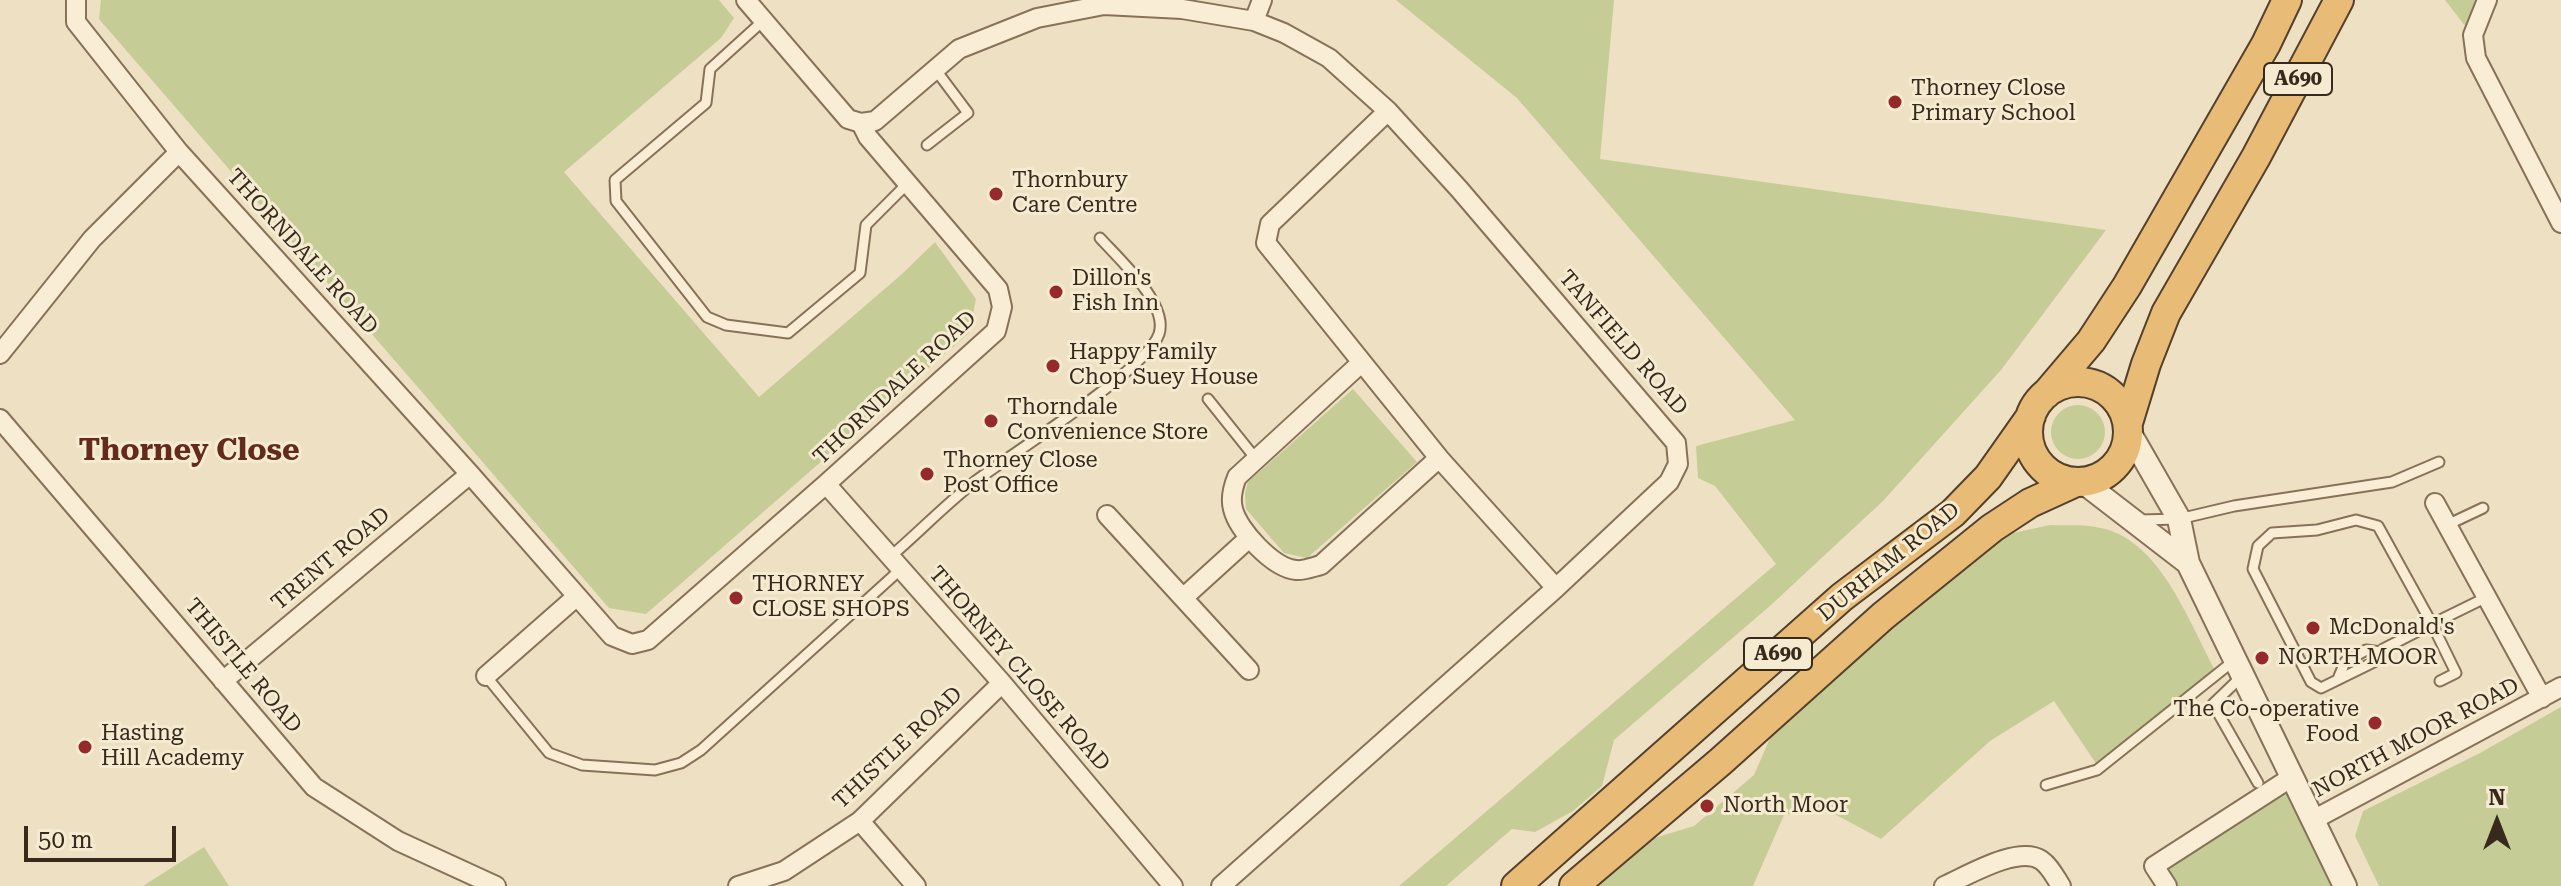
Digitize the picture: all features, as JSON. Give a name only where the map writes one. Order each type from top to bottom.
[{"type":"highway","name":"DURHAM ROAD","points":[[1516,886],[1842,597],[1953,513],[1988,477],[2039,405],[2091,341],[2127,286],[2259,56],[2287,0]]},
{"type":"highway","name":"DURHAM ROAD","points":[[1574,886],[1720,762],[1883,616],[1981,536],[2030,503],[2105,474],[2117,464],[2125,452],[2128,426],[2146,364],[2166,313],[2256,157],[2339,0]]},
{"type":"highway","points":[[2079,482],[2060,479],[2036,459],[2028,430],[2039,405],[2059,386],[2073,382],[2088,383],[2114,396],[2123,408],[2128,426]]},
{"type":"street","name":"THORNDALE ROAD","points":[[76,0],[76,22],[179,152],[470,474],[576,597],[612,636],[632,644],[648,640],[996,331],[1002,307],[998,289],[868,137],[861,123],[848,119],[746,0]]},
{"type":"street","points":[[1254,21],[1262,0]]},
{"type":"street","points":[[2487,0],[2473,35],[2476,58],[2561,223]]},
{"type":"street","name":"TANFIELD ROAD","points":[[861,123],[875,121],[959,49],[1037,18],[1104,2],[1182,9],[1254,21],[1284,33],[1329,58],[1388,111],[1459,189],[1676,443],[1678,464],[1669,482],[1556,588],[1221,886]]},
{"type":"street","points":[[1388,111],[1270,224],[1266,243],[1439,458],[1556,588]]},
{"type":"street","points":[[0,354],[92,239],[179,152]]},
{"type":"street","points":[[1361,363],[1237,477],[1232,491],[1233,510],[1249,538],[1278,564],[1297,571],[1321,565],[1439,458]]},
{"type":"street","name":"THISTLE ROAD","points":[[0,419],[314,787],[398,841],[489,885]]},
{"type":"street","points":[[2128,426],[2179,519],[2188,563],[2345,886]]},
{"type":"street","name":"TRENT ROAD","points":[[223,681],[470,474]]},
{"type":"street","points":[[2079,482],[2188,563]]},
{"type":"street","name":"THORNEY CLOSE ROAD","points":[[826,484],[1002,683],[1173,886]]},
{"type":"street","name":"NORTH MOOR ROAD","points":[[2435,503],[2542,698]]},
{"type":"street","points":[[1107,515],[1249,670]]},
{"type":"street","points":[[1183,598],[1249,538]]},
{"type":"street","points":[[486,676],[576,597]]},
{"type":"street","name":"THISTLE ROAD","points":[[738,886],[784,871],[860,821],[1002,683]]},
{"type":"street","name":"NORTH MOOR ROAD","points":[[2313,820],[2561,687]]},
{"type":"street","points":[[2167,886],[2154,866],[2292,777]]},
{"type":"street","points":[[860,821],[916,886]]},
{"type":"street","points":[[1944,886],[2012,856],[2039,858],[2061,886]]},
{"type":"lane","points":[[764,20],[710,69],[706,103],[615,180],[616,201],[707,317],[726,325],[788,333],[860,273],[866,225],[908,183]]},
{"type":"lane","points":[[927,145],[968,113],[935,69]]},
{"type":"lane","points":[[486,676],[549,753],[582,765],[655,770],[681,763],[701,750],[896,563],[972,484],[1103,390],[1147,352],[1159,334],[1160,316],[1154,301],[1100,238]]},
{"type":"lane","points":[[1208,399],[1256,459]]},
{"type":"lane","points":[[2133,520],[2179,519],[2234,506],[2392,482],[2439,462]]},
{"type":"lane","points":[[2447,525],[2483,508]]},
{"type":"lane","points":[[2440,681],[2456,673],[2432,624],[2378,526],[2356,520],[2317,530],[2272,533],[2258,546],[2253,569],[2311,682],[2321,688],[2338,679],[2345,662],[2366,650],[2381,652],[2432,624],[2487,597]]},
{"type":"lane","points":[[2239,667],[2213,704],[2258,783]]},
{"type":"lane","points":[[2046,785],[2097,770],[2239,667]]},
{"type":"green space","points":[[101,0],[719,0],[734,18],[721,38],[564,172],[759,397],[935,242],[976,299],[969,333],[646,614],[609,608],[99,19]]},
{"type":"green space","points":[[1396,0],[1614,0],[1600,159],[2106,230],[2001,370],[1883,501],[1771,605],[1614,740],[1602,786],[1573,811],[1535,832],[1512,829],[1446,886],[1399,886],[1776,564],[1715,486],[1698,478],[1696,446],[1795,420],[1517,98]]},
{"type":"green space","points":[[2445,0],[2489,0],[2466,27]]},
{"type":"green space","points":[[1353,389],[1417,462],[1307,558],[1284,553],[1246,509],[1248,482]]},
{"type":"green space","points":[[2078,405],[2097,413],[2105,432],[2097,451],[2078,459],[2059,451],[2051,432],[2059,413]]},
{"type":"green space","points":[[2050,525],[2101,528],[2122,536],[2140,548],[2183,607],[2215,670],[2097,765],[2054,701],[1990,741],[1881,839],[1827,810],[1784,815],[1753,886],[1589,886],[1641,842],[1694,826],[1754,775],[1774,729],[1972,557],[2013,533]]},
{"type":"green space","points":[[2561,707],[2561,886],[2379,886],[2355,836],[2363,811],[2480,753]]},
{"type":"green space","points":[[2292,777],[2345,886],[2167,886],[2154,866]]},
{"type":"green space","points":[[204,847],[229,886],[143,886]]},
{"type":"place","name":"Thorney Close Primary School","points":[[1895,102]]},
{"type":"place","name":"Thornbury Care Centre","points":[[996,194]]},
{"type":"place","name":"Dillon's Fish Inn","points":[[1056,292]]},
{"type":"place","name":"Happy Family Chop Suey House","points":[[1053,366]]},
{"type":"place","name":"Thorndale Convenience Store","points":[[991,421]]},
{"type":"place","name":"Thorney Close Post Office","points":[[927,474]]},
{"type":"place","name":"THORNEY CLOSE SHOPS","points":[[736,598]]},
{"type":"place","name":"McDonald's","points":[[2313,628]]},
{"type":"place","name":"NORTH MOOR","points":[[2262,658]]},
{"type":"place","name":"The Co-operative Food","points":[[2375,723]]},
{"type":"place","name":"Hasting Hill Academy","points":[[85,747]]},
{"type":"place","name":"North Moor","points":[[1707,806]]},
{"type":"district","name":"Thorney Close","points":[[189,451]]}]
